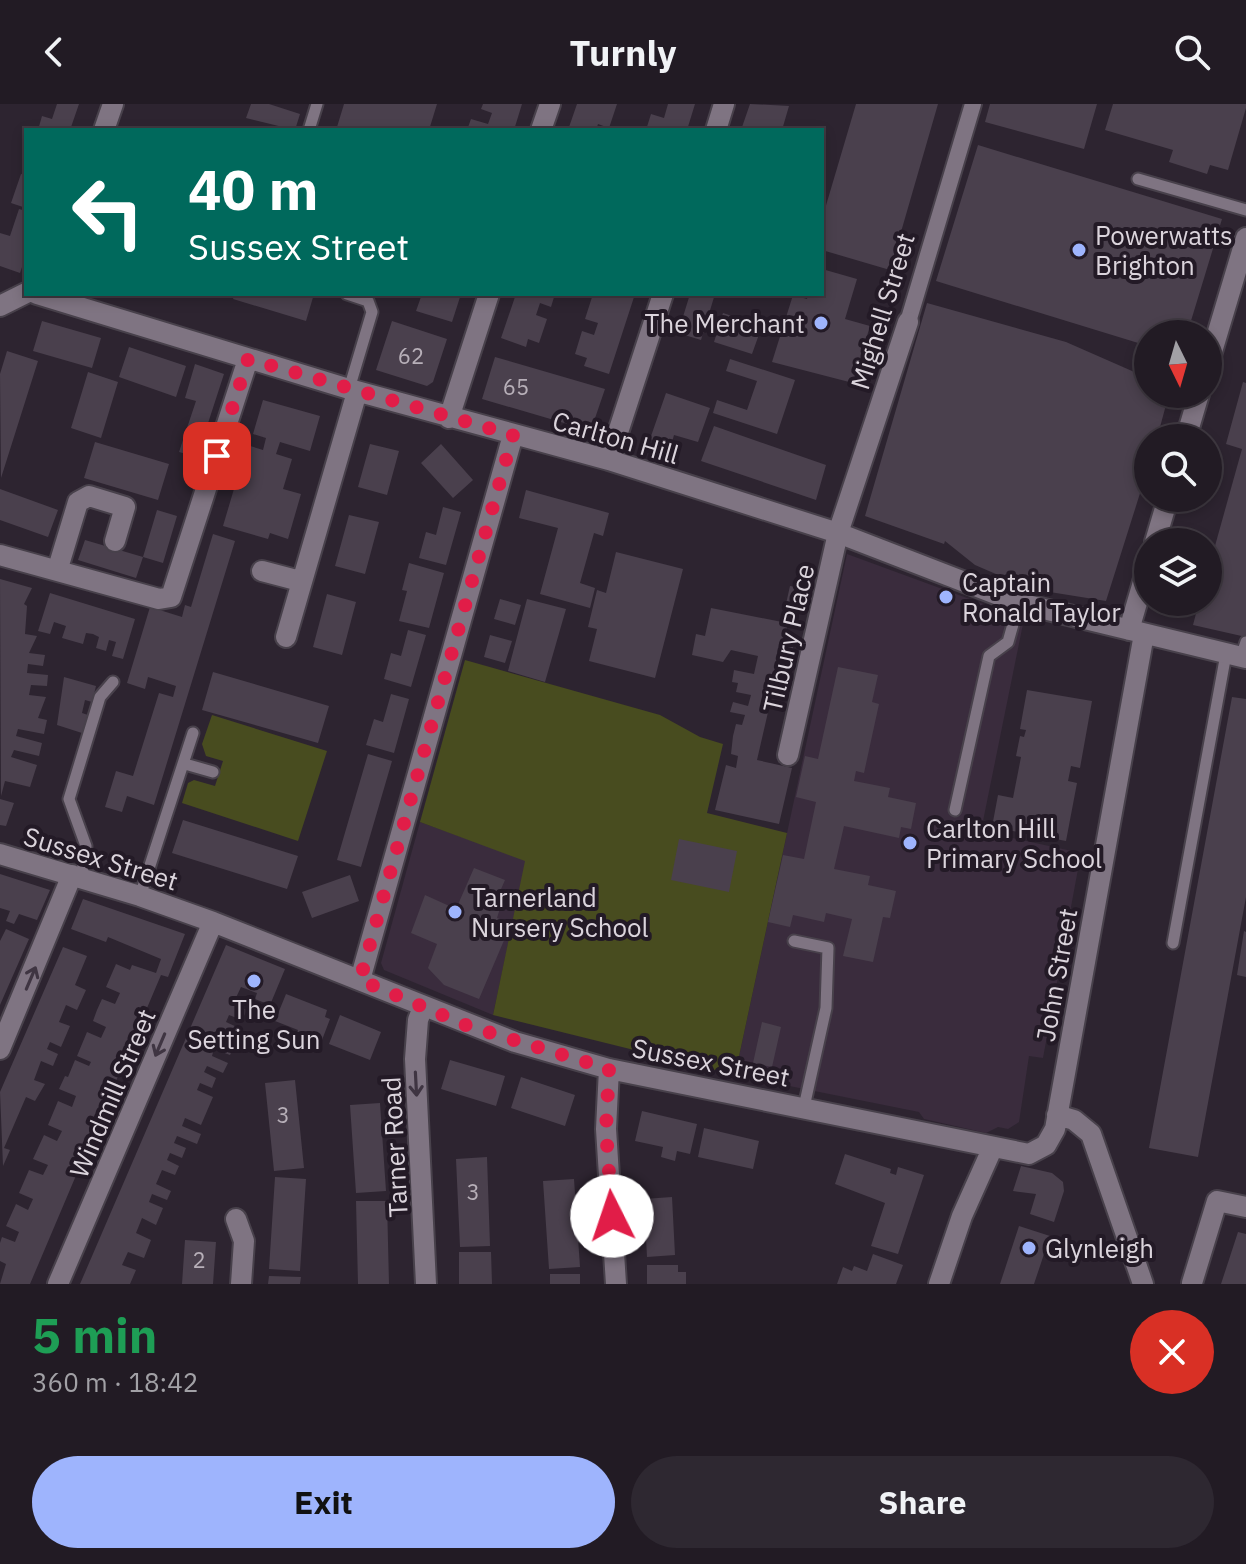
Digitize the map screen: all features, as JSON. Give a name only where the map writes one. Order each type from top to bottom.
[{"type":"street","points":[[105,128],[113,104]]},
{"type":"street","points":[[542,128],[550,104]]},
{"type":"street","points":[[717,128],[724,104]]},
{"type":"street","name":"Mighell Street","points":[[838,533],[908,322],[973,104]]},
{"type":"street","points":[[1221,320],[1246,238]]},
{"type":"street","points":[[0,306],[24,294]]},
{"type":"street","name":"Carlton Hill","points":[[50,296],[353,390],[609,460],[838,533],[1019,603],[1136,632],[1240,653]]},
{"type":"street","points":[[449,418],[488,296]]},
{"type":"street","points":[[609,460],[662,296]]},
{"type":"street","points":[[0,555],[167,599],[173,593],[248,359]]},
{"type":"street","points":[[286,637],[353,390]]},
{"type":"street","points":[[360,980],[513,435]]},
{"type":"street","points":[[58,568],[78,502],[84,498],[89,496],[125,507],[115,541]]},
{"type":"street","name":"Tilbury Place","points":[[788,755],[838,533]]},
{"type":"street","points":[[262,571],[300,581]]},
{"type":"street","name":"John Street","points":[[1002,1151],[1029,1154],[1042,1148],[1052,1135],[1139,616]]},
{"type":"street","name":"Sussex Street","points":[[0,854],[140,896],[213,922],[515,1042],[609,1069],[804,1107],[1002,1151]]},
{"type":"street","points":[[0,1049],[76,877]]},
{"type":"street","name":"Windmill Street","points":[[58,1284],[213,922]]},
{"type":"street","name":"Tarner Road","points":[[423,1007],[418,1020],[415,1059],[426,1284]]},
{"type":"street","points":[[609,1069],[606,1129],[616,1284]]},
{"type":"street","points":[[1057,1115],[1082,1124],[1091,1134],[1143,1284]]},
{"type":"street","points":[[939,1284],[962,1216],[1002,1151]]},
{"type":"street","points":[[1192,1283],[1217,1201],[1246,1207]]},
{"type":"street","points":[[236,1219],[244,1241],[241,1284]]},
{"type":"lane","points":[[310,128],[317,104]]},
{"type":"lane","points":[[1138,179],[1246,210]]},
{"type":"lane","points":[[353,296],[368,301],[372,312],[353,390]]},
{"type":"lane","points":[[955,810],[989,656],[1008,642],[1019,603]]},
{"type":"lane","points":[[1173,943],[1240,653]]},
{"type":"lane","points":[[76,877],[88,855],[69,799],[100,697],[113,682]]},
{"type":"lane","points":[[140,896],[193,733]]},
{"type":"lane","points":[[185,764],[213,772]]},
{"type":"lane","points":[[794,941],[828,948],[826,1008],[804,1107]]},
{"type":"shaded area","name":"Carlton Hill Primary School","points":[[847,554],[1024,619],[981,831],[1081,853],[1043,1058],[1029,1056],[1019,1122],[1008,1129],[998,1127],[986,1133],[924,1119],[919,1112],[735,1075]]},
{"type":"shaded area","name":"Tarnerland Nursery School","points":[[420,822],[526,860],[493,1015],[384,970],[381,963]]},
{"type":"green space","points":[[465,660],[660,715],[700,737],[723,744],[707,813],[787,833],[735,1075],[493,1015],[525,861],[420,822]]},
{"type":"green space","points":[[212,715],[327,751],[298,841],[182,803],[188,783],[194,780],[215,786],[223,761],[206,756],[202,744]]},
{"type":"building","points":[[57,104],[79,104],[71,128],[39,128],[42,116],[52,119]]},
{"type":"building","points":[[251,104],[269,104],[300,114],[296,128],[246,118]]},
{"type":"building","points":[[344,104],[437,104],[430,128],[337,127]]},
{"type":"building","points":[[483,104],[522,104],[515,128],[468,128],[471,119],[488,124],[492,113],[481,109]]},
{"type":"building","points":[[577,104],[617,104],[609,128],[598,124],[597,128],[569,128]]},
{"type":"building","points":[[668,104],[695,104],[688,128],[647,128],[651,114],[664,118]]},
{"type":"building","points":[[750,104],[789,106],[783,128],[742,128]]},
{"type":"building","points":[[856,104],[938,104],[890,270],[824,251],[824,212]]},
{"type":"building","points":[[990,104],[1097,104],[1084,149],[985,122]]},
{"type":"building","points":[[1113,104],[1246,104],[1246,108],[1228,170],[1210,165],[1207,174],[1169,162],[1173,150],[1105,130]]},
{"type":"building","name":"Powerwatts Brighton","points":[[978,145],[1222,219],[1191,320],[1134,320],[1134,342],[936,281]]},
{"type":"building","points":[[21,174],[24,175],[24,207],[11,203]]},
{"type":"building","points":[[19,209],[24,210],[24,261],[20,273],[0,266],[0,233],[10,236]]},
{"type":"building","name":"The Merchant","points":[[824,270],[857,279],[845,319],[870,326],[853,383],[772,362],[793,296],[807,299],[808,296],[824,296]]},
{"type":"building","points":[[234,296],[313,296],[306,321],[233,299]]},
{"type":"building","points":[[421,296],[460,296],[452,322],[416,311]]},
{"type":"building","points":[[515,296],[554,296],[551,307],[540,303],[536,315],[547,319],[539,343],[528,339],[526,347],[501,338]]},
{"type":"building","points":[[592,296],[634,296],[609,374],[584,366],[587,358],[575,354],[582,331],[594,335],[598,323],[585,319]]},
{"type":"building","points":[[689,296],[714,296],[701,340],[678,333]]},
{"type":"building","points":[[927,303],[1066,342],[1134,372],[1134,408],[1165,408],[1161,424],[1134,424],[1134,512],[1106,601],[1031,589],[975,565],[945,541],[944,544],[865,516]]},
{"type":"building","points":[[723,313],[762,326],[752,354],[714,342]]},
{"type":"building","points":[[42,321],[101,338],[92,368],[33,351]]},
{"type":"building","points":[[392,321],[447,339],[433,382],[427,386],[376,370]]},
{"type":"building","points":[[129,347],[186,366],[176,397],[119,377]]},
{"type":"building","points":[[7,351],[38,361],[1,478],[0,374]]},
{"type":"building","points":[[495,357],[605,389],[592,427],[588,430],[482,399]]},
{"type":"building","points":[[730,359],[795,380],[777,434],[713,413],[717,400],[747,410],[757,381],[726,371]]},
{"type":"building","points":[[195,364],[224,374],[197,457],[179,452],[196,401],[185,398]]},
{"type":"building","points":[[88,372],[118,382],[101,438],[71,428]]},
{"type":"building","points":[[1243,382],[1246,383],[1246,637],[1193,625],[1195,616],[1222,616],[1220,528],[1242,449],[1226,444]]},
{"type":"building","points":[[666,393],[710,408],[698,442],[674,435],[671,446],[650,439]]},
{"type":"building","points":[[263,400],[320,416],[310,451],[280,442],[276,454],[292,459],[283,489],[301,494],[288,539],[270,533],[268,539],[223,526],[247,445],[263,450],[266,438],[253,434]]},
{"type":"building","points":[[714,426],[826,465],[816,500],[701,461]]},
{"type":"building","points":[[95,442],[169,464],[158,500],[84,478]]},
{"type":"building","points":[[370,444],[399,451],[387,495],[358,487]]},
{"type":"building","points":[[441,444],[473,480],[453,498],[421,463]]},
{"type":"building","points":[[0,489],[58,510],[48,537],[0,520]]},
{"type":"building","points":[[526,490],[609,513],[603,536],[594,533],[580,583],[595,588],[590,608],[540,594],[558,528],[519,518]]},
{"type":"building","points":[[443,507],[461,512],[446,565],[419,558],[426,532],[436,535]]},
{"type":"building","points":[[157,510],[177,516],[163,563],[143,557]]},
{"type":"building","points":[[349,515],[379,522],[365,574],[335,566]]},
{"type":"building","points":[[213,534],[235,541],[154,805],[127,796],[122,812],[105,807],[116,771],[133,776],[159,693],[173,697],[176,686],[148,677],[145,689],[127,683],[150,607],[182,617],[185,605],[191,607]]},
{"type":"building","points":[[85,540],[143,557],[136,578],[78,560]]},
{"type":"building","points":[[616,552],[683,569],[655,678],[589,661],[597,629],[588,627],[597,590],[606,593]]},
{"type":"building","points":[[409,563],[444,573],[429,628],[399,621],[407,591],[402,590]]},
{"type":"building","points":[[0,579],[32,588],[24,604],[27,606],[25,634],[37,636],[29,653],[45,655],[43,666],[28,664],[27,673],[48,675],[47,686],[31,685],[29,695],[46,697],[38,718],[47,720],[44,734],[18,729],[16,736],[42,743],[39,756],[14,750],[11,757],[37,765],[30,787],[5,781],[1,796]]},
{"type":"building","points":[[790,586],[803,588],[795,624],[788,623],[784,640],[794,642],[790,662],[780,660],[757,760],[792,768],[779,824],[715,810],[726,765],[736,768],[738,756],[731,754],[733,736],[736,724],[742,725],[745,715],[730,712],[733,702],[748,706],[751,695],[736,692],[738,683],[732,682],[734,670],[754,674],[758,656],[731,650],[723,662],[692,655],[696,634],[705,636],[711,608],[782,622]]},
{"type":"building","points":[[50,593],[135,619],[123,659],[112,656],[116,642],[109,640],[106,651],[96,648],[99,637],[93,634],[86,633],[83,644],[62,638],[66,626],[54,622],[50,634],[38,631]]},
{"type":"building","points":[[327,594],[356,602],[342,655],[313,647]]},
{"type":"building","points":[[500,599],[521,605],[515,625],[494,619]]},
{"type":"building","points":[[527,599],[566,609],[545,682],[508,671]]},
{"type":"building","points":[[408,630],[426,635],[411,687],[384,679],[391,653],[401,656]]},
{"type":"building","points":[[490,635],[512,641],[505,663],[484,657]]},
{"type":"building","points":[[838,667],[878,675],[872,702],[879,704],[864,773],[856,771],[854,781],[890,788],[888,797],[916,803],[911,829],[901,827],[899,838],[844,826],[834,869],[870,876],[868,885],[896,891],[890,918],[883,917],[873,962],[843,956],[852,919],[826,913],[824,922],[793,915],[790,927],[768,922],[783,855],[804,859],[816,802],[796,797],[805,756],[818,759]]},
{"type":"building","points":[[213,672],[329,706],[318,743],[202,710]]},
{"type":"building","points":[[64,677],[96,686],[92,702],[85,700],[82,713],[88,715],[82,733],[57,725]]},
{"type":"building","points":[[1027,690],[1092,701],[1080,768],[1071,766],[1068,781],[1077,783],[1066,841],[992,827],[998,795],[1013,798],[1021,757],[1016,756],[1020,736],[1024,737],[1026,730],[1020,729]]},
{"type":"building","points":[[391,694],[409,699],[394,753],[366,745],[374,719],[383,722]]},
{"type":"building","points":[[1232,697],[1246,699],[1246,897],[1198,1157],[1149,1148]]},
{"type":"building","points":[[368,754],[392,761],[361,867],[337,860]]},
{"type":"building","points":[[0,799],[14,803],[6,826],[0,825]]},
{"type":"building","points":[[183,820],[298,856],[287,889],[172,853]]},
{"type":"building","points":[[679,839],[737,851],[729,892],[671,880]]},
{"type":"building","points":[[474,868],[505,880],[495,903],[501,905],[497,918],[506,921],[503,929],[508,931],[479,999],[444,985],[428,968],[437,944],[411,933],[425,895],[456,909]]},
{"type":"building","points":[[0,874],[50,890],[37,920],[19,914],[14,924],[6,921],[10,911],[0,908]]},
{"type":"building","points":[[350,875],[359,901],[312,918],[302,892]]},
{"type":"building","points":[[83,899],[185,934],[168,977],[161,975],[30,1284],[0,1284],[6,1264],[0,1261],[2,1237],[15,1242],[19,1232],[6,1226],[16,1204],[28,1210],[33,1199],[19,1193],[29,1170],[43,1175],[48,1165],[33,1159],[44,1135],[57,1141],[62,1131],[48,1125],[58,1101],[72,1107],[76,1096],[59,1089],[65,1076],[68,1077],[75,1060],[89,1066],[91,1062],[77,1056],[87,1032],[101,1038],[106,1027],[93,1021],[102,999],[115,1004],[120,993],[106,987],[116,964],[130,970],[132,965],[156,973],[161,959],[108,937],[106,942],[71,929]]},
{"type":"building","points":[[6,929],[29,939],[0,1005],[0,941]]},
{"type":"building","points":[[1246,932],[1246,977],[1237,975]]},
{"type":"building","points":[[226,945],[285,969],[270,1005],[255,999],[257,993],[241,987],[233,1004],[247,1010],[242,1020],[229,1015],[226,1022],[239,1028],[234,1037],[222,1032],[218,1040],[234,1046],[230,1055],[214,1049],[212,1056],[228,1063],[223,1073],[207,1066],[204,1072],[216,1078],[212,1088],[200,1083],[197,1090],[213,1097],[201,1125],[185,1118],[182,1126],[201,1134],[197,1144],[177,1136],[174,1143],[186,1148],[182,1158],[170,1153],[167,1160],[179,1166],[175,1175],[162,1170],[156,1184],[171,1191],[167,1200],[152,1194],[149,1202],[163,1208],[156,1225],[142,1218],[136,1233],[151,1240],[144,1258],[128,1252],[122,1265],[136,1270],[130,1284],[80,1284]]},
{"type":"building","points":[[63,947],[87,956],[75,985],[86,990],[77,1010],[66,1005],[59,1022],[70,1026],[61,1047],[50,1042],[47,1049],[58,1054],[53,1066],[41,1061],[34,1080],[45,1084],[35,1101],[26,1097],[4,1148],[10,1150],[3,1166],[0,1092]]},
{"type":"building","points":[[286,994],[327,1010],[325,1017],[330,1019],[322,1040],[316,1037],[311,1049],[293,1042],[298,1030],[275,1021]]},
{"type":"building","points":[[340,1015],[381,1032],[370,1060],[329,1044]]},
{"type":"building","points":[[762,1022],[781,1027],[772,1067],[753,1063]]},
{"type":"building","points":[[450,1060],[505,1076],[496,1106],[441,1089]]},
{"type":"building","points":[[521,1077],[575,1095],[565,1126],[511,1108]]},
{"type":"building","points":[[295,1080],[304,1168],[274,1171],[265,1083]]},
{"type":"building","points":[[380,1103],[386,1191],[356,1193],[350,1105]]},
{"type":"building","points":[[642,1111],[697,1124],[690,1154],[677,1151],[675,1161],[661,1157],[663,1147],[635,1141]]},
{"type":"building","points":[[704,1128],[759,1141],[753,1169],[698,1157]]},
{"type":"building","points":[[845,1154],[891,1169],[890,1173],[896,1175],[898,1167],[924,1175],[898,1254],[871,1246],[885,1203],[835,1184]]},
{"type":"building","points":[[487,1157],[490,1246],[460,1247],[456,1159]]},
{"type":"building","points":[[1021,1166],[1052,1173],[1063,1182],[1064,1191],[1054,1222],[1030,1214],[1036,1194],[1013,1191]]},
{"type":"building","points":[[275,1177],[306,1179],[300,1271],[269,1269]]},
{"type":"building","points":[[574,1179],[580,1267],[549,1269],[543,1181]]},
{"type":"building","points":[[672,1197],[675,1255],[647,1257],[644,1199]]},
{"type":"building","points":[[356,1201],[387,1201],[389,1284],[358,1284]]},
{"type":"building","name":"Glynleigh","points":[[1019,1226],[1050,1236],[1034,1284],[1000,1284]]},
{"type":"building","points":[[1238,1232],[1246,1234],[1246,1284],[1221,1284]]},
{"type":"building","points":[[185,1240],[216,1242],[213,1284],[182,1284]]},
{"type":"building","points":[[459,1252],[491,1252],[492,1284],[459,1284]]},
{"type":"building","points":[[873,1254],[903,1265],[896,1284],[837,1284],[843,1267],[852,1271],[854,1266],[867,1271]]},
{"type":"building","points":[[647,1265],[678,1265],[678,1272],[686,1272],[686,1284],[647,1284]]},
{"type":"building","points":[[550,1274],[580,1274],[580,1284],[550,1284]]},
{"type":"building","points":[[269,1276],[301,1277],[300,1284],[268,1284]]},
{"type":"place","name":"Powerwatts Brighton","points":[[1079,250]]},
{"type":"place","name":"The Merchant","points":[[821,323]]},
{"type":"place","name":"Captain Ronald Taylor","points":[[946,597]]},
{"type":"place","name":"Carlton Hill Primary School","points":[[910,843]]},
{"type":"place","name":"Tarnerland Nursery School","points":[[455,912]]},
{"type":"place","name":"The Setting Sun","points":[[254,981]]},
{"type":"place","name":"Glynleigh","points":[[1029,1248]]},
{"type":"route","points":[[217,456],[248,359],[513,435],[360,980],[468,1026],[609,1069],[606,1129],[612,1216]]}]
